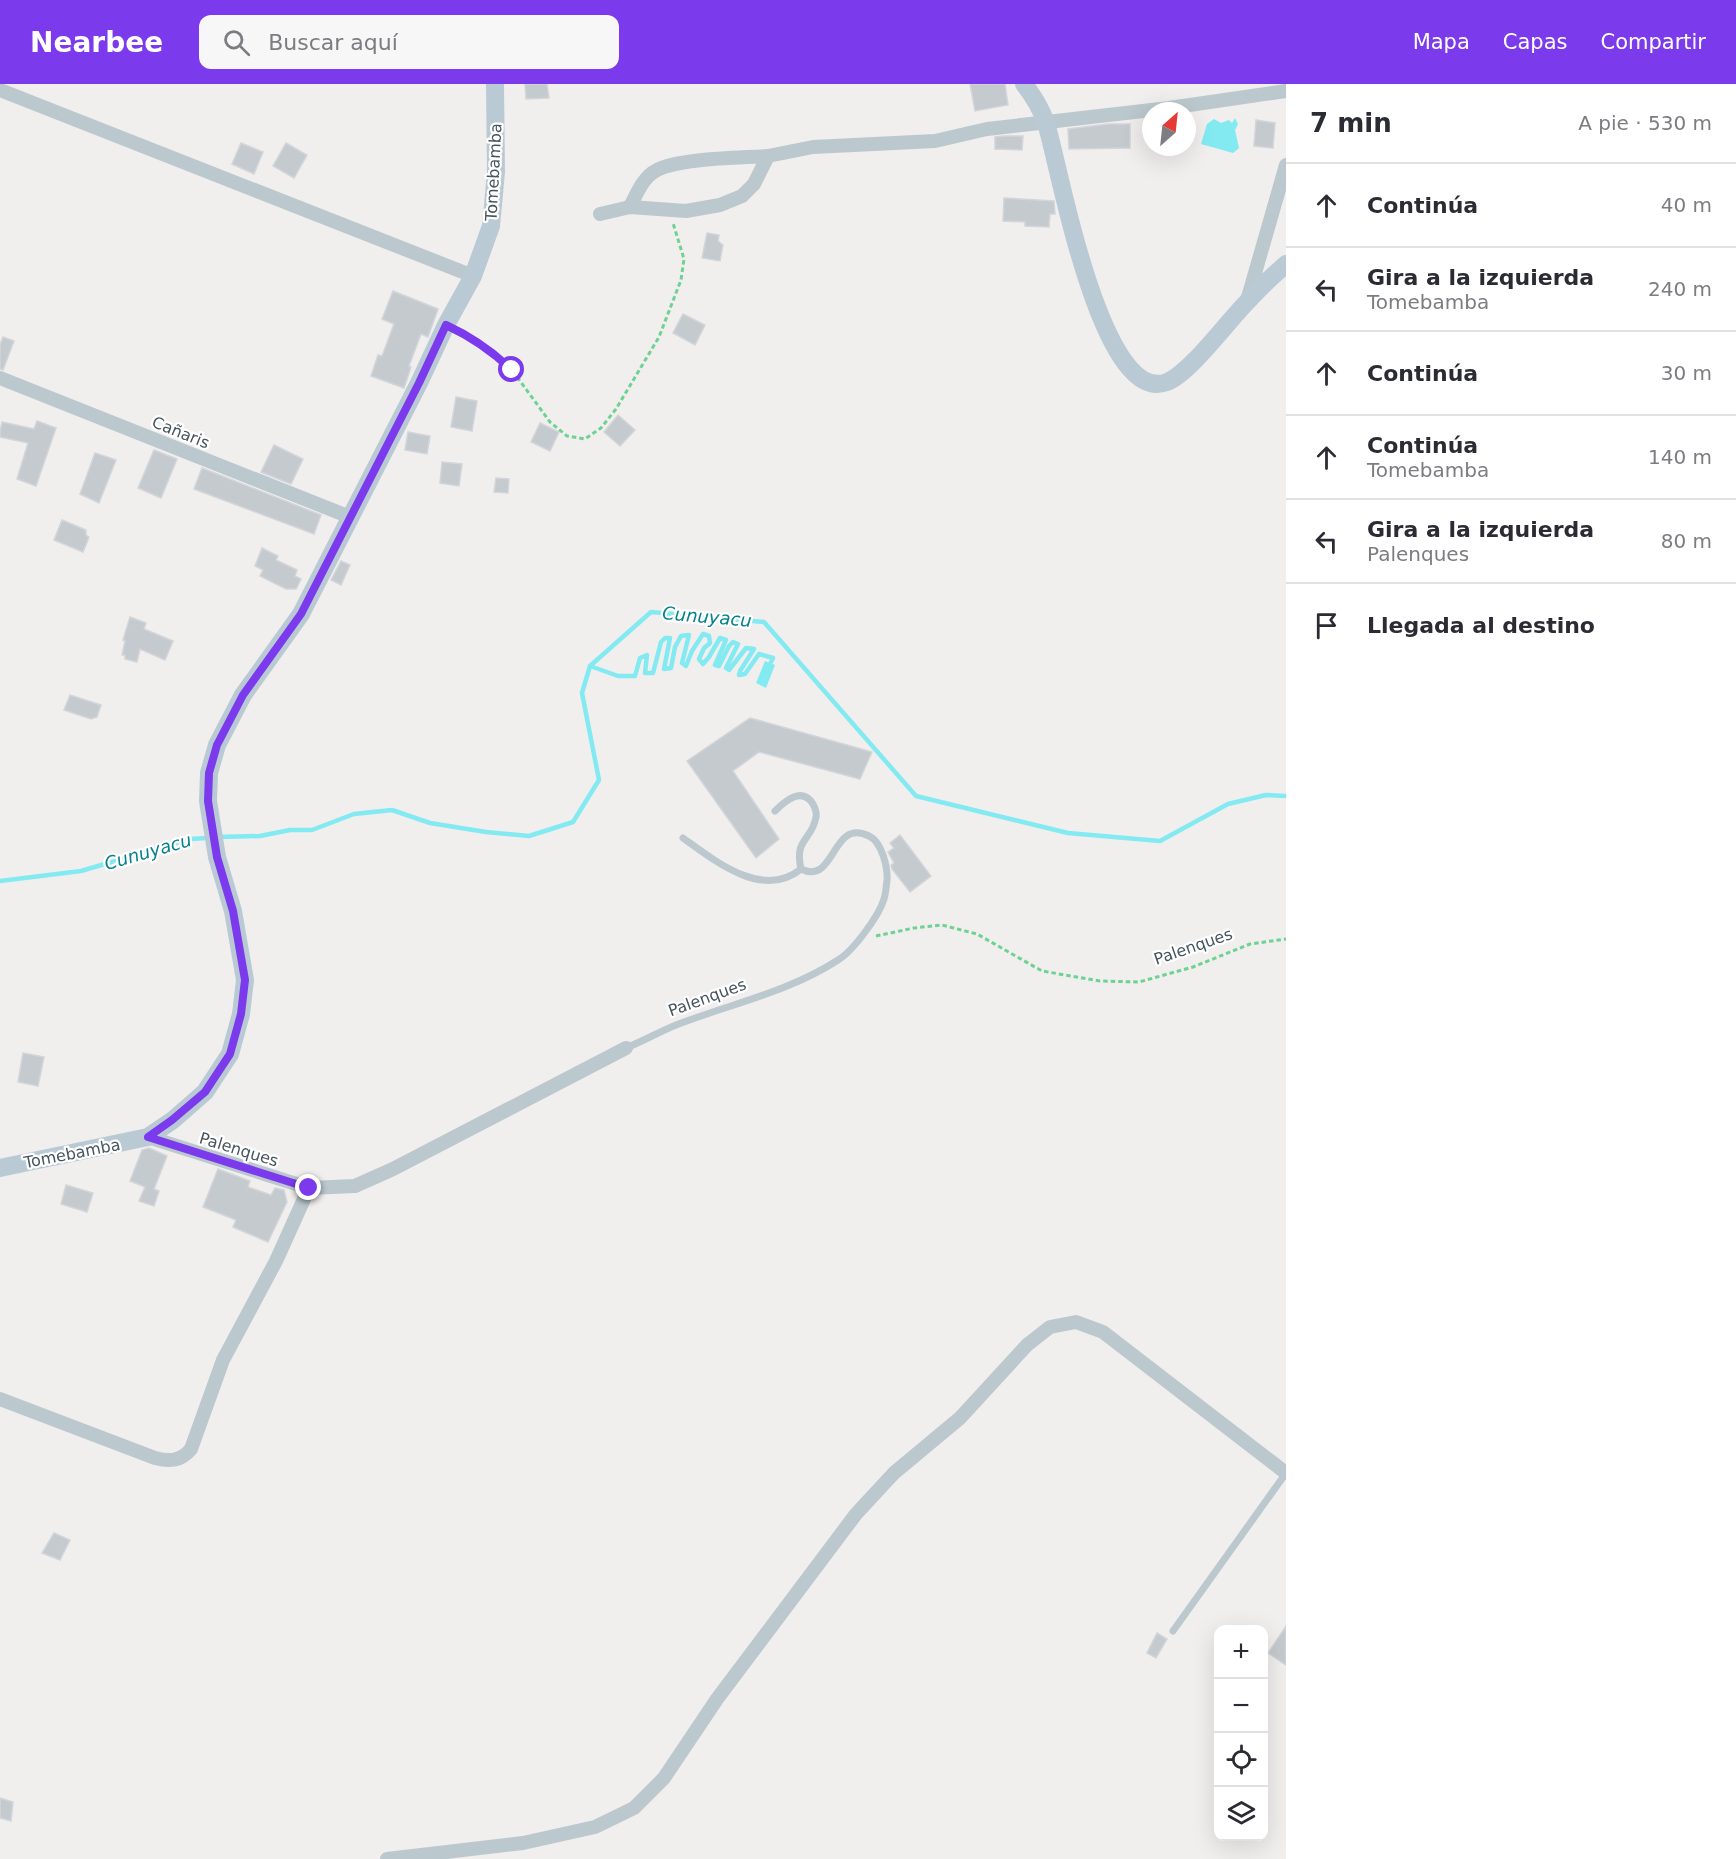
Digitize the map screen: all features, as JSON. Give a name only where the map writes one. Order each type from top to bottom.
[{"type":"street","name":"Tomebamba","points":[[0,1168],[148,1137],[205,1092],[230,1054],[241,1014],[245,980],[233,911],[217,857],[208,801],[209,773],[217,745],[243,695],[301,614],[419,383],[446,325],[473,276],[490,226],[496,171],[495,84]]},
{"type":"street","points":[[1024,84],[1039,103],[1046,123],[1057,161],[1073,237],[1102,320],[1127,365],[1139,378],[1154,385],[1168,382],[1182,373],[1246,302],[1286,264]]},
{"type":"street","points":[[0,90],[473,276]]},
{"type":"street","points":[[630,207],[644,181],[658,170],[684,163],[768,156],[813,147],[935,141],[987,129],[1286,91]]},
{"type":"street","points":[[600,214],[630,207],[686,211],[720,205],[742,196],[754,184],[768,156]]},
{"type":"street","points":[[1246,302],[1286,165]]},
{"type":"street","name":"Cañaris","points":[[0,378],[350,517]]},
{"type":"street","name":"Palenques","points":[[148,1137],[309,1188],[355,1186],[626,1048]]},
{"type":"street","points":[[0,1399],[155,1458],[169,1461],[184,1456],[191,1449],[223,1360],[271,1271],[309,1188]]},
{"type":"street","points":[[387,1859],[533,1840],[595,1827],[634,1808],[664,1778],[717,1699],[855,1514],[894,1473],[960,1418],[1027,1345],[1050,1328],[1076,1322],[1103,1332],[1286,1473]]},
{"type":"lane","points":[[775,811],[794,796],[804,796],[812,801],[816,817],[799,850],[801,869]]},
{"type":"lane","points":[[801,869],[808,873],[818,872],[828,862],[838,844],[847,834],[856,833],[869,836],[876,842],[888,873],[884,899],[859,939]]},
{"type":"lane","points":[[683,838],[724,865],[756,880],[780,881],[788,879],[801,869]]},
{"type":"lane","name":"Palenques","points":[[626,1048],[676,1025],[771,992],[810,975],[840,959],[859,939]]},
{"type":"lane","points":[[1173,1631],[1286,1473]]},
{"type":"path","points":[[446,325],[471,337],[492,351],[512,370],[550,422],[567,436],[585,439],[601,428],[648,358],[659,337],[681,280],[684,259],[669,210]]},
{"type":"path","name":"Palenques","points":[[859,939],[942,925],[977,934],[1042,971],[1100,981],[1139,982],[1192,967],[1250,944],[1286,939]]},
{"type":"water","points":[[1235,118],[1238,124],[1235,130],[1239,148],[1233,153],[1201,144],[1207,124],[1214,119],[1221,123],[1229,120],[1232,123]]},
{"type":"water","points":[[765,661],[775,665],[766,688],[756,683]]},
{"type":"building","points":[[525,84],[547,84],[549,98],[526,99]]},
{"type":"building","points":[[970,84],[1005,84],[1008,105],[975,111]]},
{"type":"building","points":[[1256,120],[1275,123],[1273,148],[1254,146]]},
{"type":"building","points":[[1130,124],[1130,148],[1069,149],[1068,129]]},
{"type":"building","points":[[1023,136],[1022,150],[995,149],[995,137]]},
{"type":"building","points":[[241,143],[263,152],[254,174],[232,164]]},
{"type":"building","points":[[286,143],[307,155],[294,178],[273,166]]},
{"type":"building","points":[[1004,198],[1054,201],[1055,214],[1050,214],[1049,227],[1025,226],[1025,222],[1003,221]]},
{"type":"building","points":[[707,233],[719,235],[718,241],[723,245],[720,261],[702,258]]},
{"type":"building","points":[[393,291],[438,309],[428,337],[421,334],[409,366],[411,367],[404,388],[371,376],[378,355],[382,356],[394,324],[382,319]]},
{"type":"building","points":[[683,314],[705,325],[695,345],[673,333]]},
{"type":"building","points":[[3,337],[14,341],[3,370],[0,369],[0,345]]},
{"type":"building","points":[[456,397],[477,401],[472,431],[451,427]]},
{"type":"building","points":[[618,415],[635,430],[620,446],[604,432]]},
{"type":"building","points":[[37,421],[56,428],[36,486],[17,479],[28,443],[0,437],[0,432],[2,422],[34,429]]},
{"type":"building","points":[[540,423],[559,432],[550,451],[531,442]]},
{"type":"building","points":[[408,432],[430,436],[427,454],[405,450]]},
{"type":"building","points":[[274,445],[303,459],[291,484],[261,472]]},
{"type":"building","points":[[154,450],[177,459],[161,498],[138,488]]},
{"type":"building","points":[[95,453],[116,460],[99,503],[80,494]]},
{"type":"building","points":[[442,462],[462,464],[459,486],[440,483]]},
{"type":"building","points":[[202,468],[321,515],[314,534],[194,489]]},
{"type":"building","points":[[496,478],[509,479],[508,493],[494,492]]},
{"type":"building","points":[[62,520],[86,530],[86,535],[89,537],[83,552],[54,540]]},
{"type":"building","points":[[262,548],[278,556],[276,560],[297,570],[295,576],[301,579],[296,589],[286,589],[260,576],[263,570],[255,566]]},
{"type":"building","points":[[341,561],[350,565],[341,585],[331,580]]},
{"type":"building","points":[[130,617],[146,623],[144,629],[173,641],[165,660],[140,649],[137,662],[125,659],[125,655],[122,655],[125,641],[123,640]]},
{"type":"building","points":[[70,695],[101,705],[97,717],[91,719],[64,710]]},
{"type":"building","points":[[750,718],[872,752],[860,779],[759,752],[733,771],[779,839],[756,858],[687,761]]},
{"type":"building","points":[[900,835],[931,876],[910,892],[892,869],[891,865],[894,863],[888,852],[894,848],[890,843]]},
{"type":"building","points":[[23,1053],[44,1057],[38,1086],[18,1082]]},
{"type":"building","points":[[149,1148],[167,1156],[154,1189],[159,1191],[154,1206],[139,1201],[145,1187],[130,1181],[142,1150]]},
{"type":"building","points":[[218,1169],[250,1181],[248,1187],[271,1195],[275,1188],[284,1190],[287,1202],[268,1242],[233,1227],[236,1220],[203,1207]]},
{"type":"building","points":[[66,1185],[93,1193],[87,1212],[61,1204]]},
{"type":"building","points":[[54,1533],[70,1540],[60,1560],[42,1553]]},
{"type":"building","points":[[1286,1626],[1286,1665],[1268,1653]]},
{"type":"building","points":[[1157,1633],[1167,1639],[1156,1658],[1147,1653]]},
{"type":"building","points":[[0,1798],[13,1802],[11,1821],[0,1818]]},
{"type":"waterway","name":"Cunuyacu","points":[[217,837],[260,836],[290,830],[312,830],[354,814],[392,810],[430,823],[529,836],[573,822],[599,780],[582,693],[590,666],[651,612],[764,622],[916,796],[1068,833],[1160,841],[1228,804],[1266,795],[1286,796]]},
{"type":"waterway","points":[[590,666],[618,676],[635,676],[640,658],[647,655],[645,673],[653,673],[661,642],[665,638],[670,638],[664,669],[671,668],[675,647],[681,636],[689,635],[682,663],[686,666],[703,634],[709,636],[710,643],[704,648],[699,659],[703,664],[720,638],[726,640],[715,665],[719,666],[733,642],[738,644],[726,668],[729,670],[746,648],[754,649],[739,675],[745,674],[759,654],[773,658],[771,662]]},
{"type":"waterway","name":"Cunuyacu","points":[[0,881],[81,871],[189,839],[209,838]]},
{"type":"route","points":[[309,1188],[148,1137],[205,1092],[230,1054],[241,1014],[245,980],[233,911],[217,857],[208,801],[209,773],[217,745],[243,695],[301,614],[419,383],[446,325],[471,337],[492,351],[512,370]]}]
